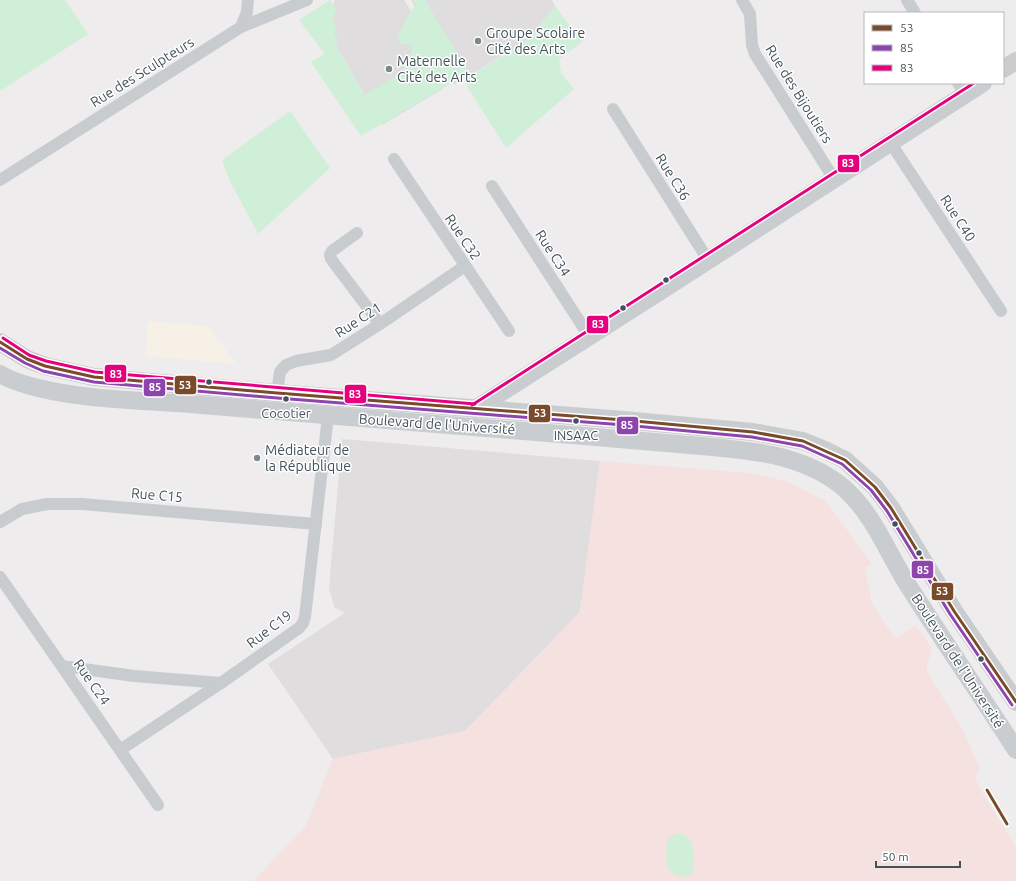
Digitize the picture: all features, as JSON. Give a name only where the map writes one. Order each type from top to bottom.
[{"type":"street","points":[[241,27],[247,12],[248,0]]},
{"type":"street","points":[[279,0],[301,3]]},
{"type":"street","name":"Rue des Bijoutiers","points":[[742,0],[750,14],[752,45],[755,54],[834,179]]},
{"type":"street","points":[[907,0],[914,12]]},
{"type":"street","name":"Rue des Sculpteurs","points":[[0,180],[241,27],[301,3]]},
{"type":"street","points":[[1004,68],[1016,60]]},
{"type":"street","points":[[474,427],[476,409],[834,179],[890,142],[962,89],[980,84]]},
{"type":"street","name":"Rue C36","points":[[613,109],[708,260]]},
{"type":"street","name":"Rue C40","points":[[890,142],[1001,311]]},
{"type":"street","name":"Rue C32","points":[[394,159],[509,331]]},
{"type":"street","name":"Rue C34","points":[[492,186],[589,336]]},
{"type":"street","points":[[358,233],[332,251],[330,255],[380,324]]},
{"type":"street","name":"Rue C21","points":[[277,393],[280,372],[286,365],[296,361],[331,355],[380,324],[465,266]]},
{"type":"street","points":[[2,377],[14,362],[14,357],[3,344]]},
{"type":"street","name":"Boulevard de l'Université","points":[[3,344],[27,359],[45,366],[94,377],[753,432],[803,441],[845,460],[876,487],[891,508],[954,611],[1016,702]]},
{"type":"street","name":"Boulevard de l'Université","points":[[2,377],[53,392],[91,397],[621,438],[748,451],[774,455],[796,461],[816,470],[845,488],[872,521],[898,568],[933,625],[1016,750]]},
{"type":"street","name":"Rue C19","points":[[120,750],[221,683],[299,628],[303,623],[305,617],[328,416]]},
{"type":"street","name":"Rue C15","points":[[0,522],[22,509],[47,504],[82,504],[316,524]]},
{"type":"street","name":"Rue C24","points":[[0,577],[158,805]]},
{"type":"street","points":[[933,625],[954,611]]},
{"type":"street","points":[[62,666],[134,676],[221,683]]},
{"type":"shaded area","name":"Maternelle Cité des Arts","points":[[335,0],[404,0],[411,11],[397,38],[409,44],[443,89],[382,125],[336,46],[332,19],[336,10],[333,5]]},
{"type":"shaded area","name":"Groupe Scolaire Cité des Arts","points":[[411,0],[552,0],[555,6],[530,38],[456,84],[449,83],[430,32]]},
{"type":"shaded area","points":[[148,321],[209,326],[236,364],[145,356]]},
{"type":"shaded area","points":[[342,439],[600,461],[580,612],[465,731],[333,759],[268,664],[345,613],[334,607],[329,588]]},
{"type":"shaded area","points":[[600,461],[748,473],[786,481],[825,501],[872,564],[865,568],[872,603],[895,639],[916,625],[932,649],[926,670],[964,732],[980,769],[975,778],[981,791],[1016,847],[1016,881],[253,881],[306,826],[333,759],[465,731],[580,612]]},
{"type":"green space","points":[[0,0],[65,0],[88,34],[0,91]]},
{"type":"green space","points":[[330,0],[336,10],[332,19],[336,26],[334,34],[338,39],[336,46],[364,95],[400,74],[413,49],[409,44],[401,44],[397,38],[411,11],[416,5],[413,0],[425,0],[469,73],[361,136],[311,62],[325,54],[299,20]]},
{"type":"green space","points":[[555,6],[582,42],[559,59],[561,73],[574,89],[506,148],[464,80],[530,38]]},
{"type":"green space","points":[[290,111],[330,168],[258,234],[229,179],[222,160]]},
{"type":"green space","points":[[681,834],[688,838],[693,847],[694,870],[689,875],[681,877],[677,876],[671,871],[667,863],[667,842],[672,835]]},
{"type":"transit line","name":"83","points":[[472,405],[972,84]]},
{"type":"transit line","name":"83","points":[[3,338],[29,355],[46,361],[95,372],[475,404]]},
{"type":"transit line","name":"53","points":[[0,342],[27,359],[45,366],[94,377],[624,420],[753,432],[803,441],[845,460],[875,487],[891,508],[954,611],[1016,702]]},
{"type":"transit line","name":"85","points":[[0,348],[25,363],[43,371],[94,382],[624,425],[752,437],[802,446],[842,464],[871,490],[887,511],[950,614],[1012,705]]},
{"type":"transit line","name":"53","points":[[987,790],[1007,824]]},
{"type":"place","name":"Groupe Scolaire Cité des Arts","points":[[478,41]]},
{"type":"place","name":"Maternelle Cité des Arts","points":[[389,69]]},
{"type":"place","name":"Cocotier","points":[[286,399]]},
{"type":"place","name":"INSAAC","points":[[576,421]]},
{"type":"place","name":"Médiateur de la République","points":[[257,458]]}]
